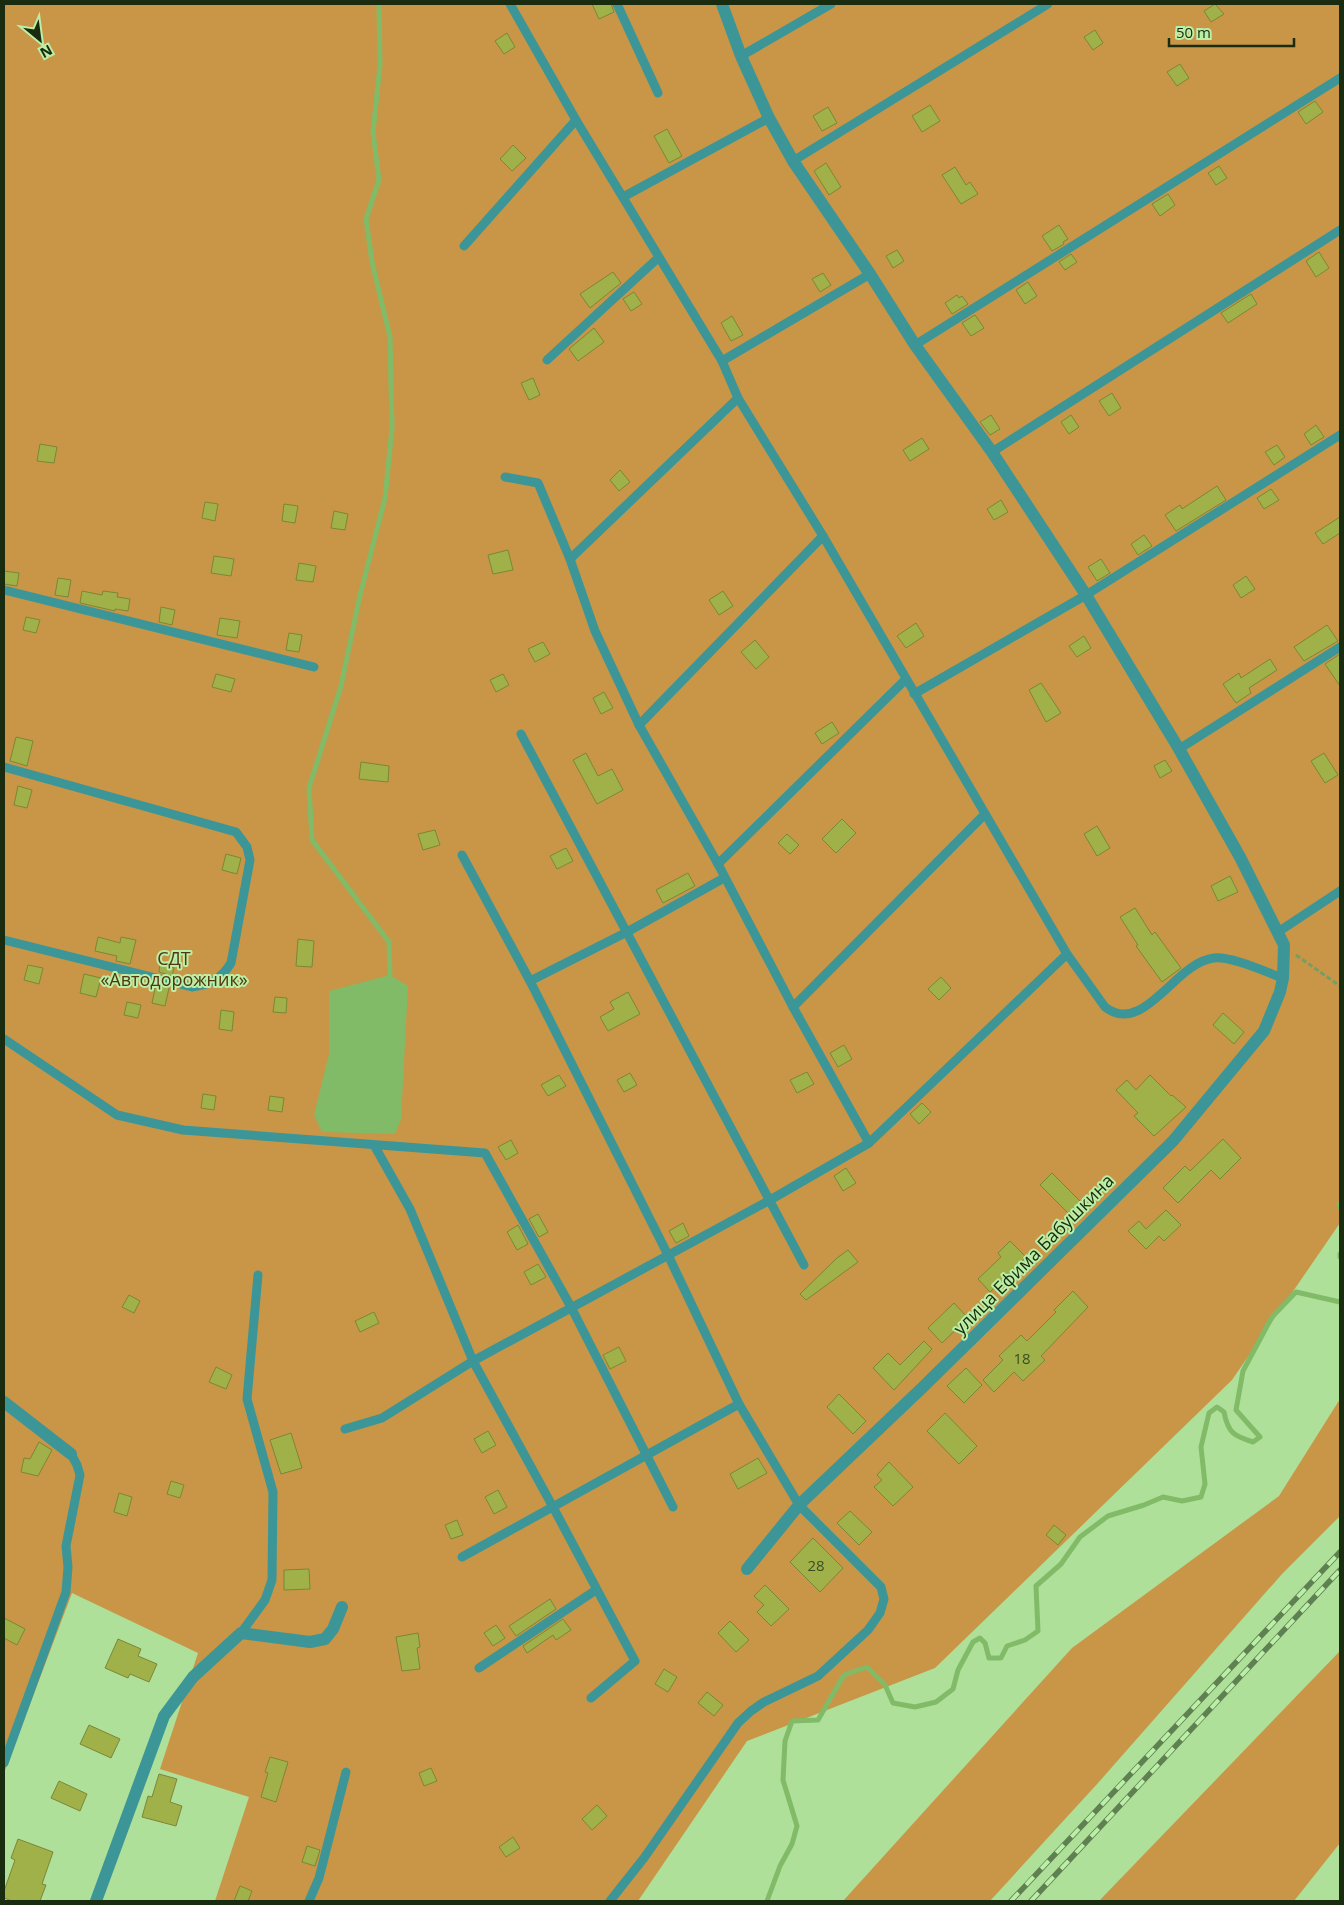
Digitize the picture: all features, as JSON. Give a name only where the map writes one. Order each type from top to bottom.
[{"type":"street","name":"улица Ефима Бабушкина","points":[[722,4],[741,56],[769,118],[793,161],[870,274],[915,345],[992,452],[1086,595],[1179,749],[1240,857],[1284,945],[1283,978],[1280,992],[1264,1031],[1173,1140],[923,1387],[800,1505],[747,1569]]},
{"type":"street","points":[[4,1402],[71,1454]]},
{"type":"street","points":[[96,1901],[164,1716],[194,1677],[242,1633],[310,1642],[326,1639],[333,1629],[342,1607]]},
{"type":"lane","points":[[510,4],[576,120],[722,362],[738,398],[823,536],[1067,954],[1105,1007],[1112,1013],[1131,1015],[1142,1009],[1193,966],[1205,960],[1226,958],[1283,978]]},
{"type":"lane","points":[[618,4],[658,93]]},
{"type":"lane","points":[[741,56],[830,4]]},
{"type":"lane","points":[[793,161],[1048,4]]},
{"type":"lane","points":[[915,345],[1340,78]]},
{"type":"lane","points":[[623,196],[769,118]]},
{"type":"lane","points":[[464,246],[576,120]]},
{"type":"lane","points":[[992,452],[1340,230]]},
{"type":"lane","points":[[547,360],[658,258]]},
{"type":"lane","points":[[722,362],[870,274]]},
{"type":"lane","points":[[570,559],[738,398]]},
{"type":"lane","points":[[914,694],[1086,595],[1340,435]]},
{"type":"lane","points":[[505,477],[538,483],[570,559],[596,631],[639,725],[718,864],[793,1007],[869,1143]]},
{"type":"lane","points":[[639,725],[823,536]]},
{"type":"lane","points":[[4,590],[314,667]]},
{"type":"lane","points":[[1179,749],[1340,647]]},
{"type":"lane","points":[[718,864],[906,680]]},
{"type":"lane","points":[[521,734],[804,1265]]},
{"type":"lane","points":[[4,767],[236,832],[247,847],[250,860],[231,963],[220,977],[205,986],[192,988],[4,940]]},
{"type":"lane","points":[[793,1007],[986,814]]},
{"type":"lane","points":[[462,855],[530,981],[668,1255],[740,1404],[800,1505],[881,1587],[884,1599],[880,1613],[868,1630],[818,1676],[764,1702],[738,1723],[644,1858],[610,1901]]},
{"type":"lane","points":[[530,981],[627,932],[724,878]]},
{"type":"lane","points":[[1278,932],[1340,891]]},
{"type":"lane","points":[[344,1429],[382,1418],[473,1361],[770,1200],[869,1143],[1067,954]]},
{"type":"lane","points":[[4,1039],[117,1115],[183,1130],[485,1153],[572,1308],[673,1507]]},
{"type":"lane","points":[[374,1145],[410,1209],[473,1361],[634,1661],[591,1698]]},
{"type":"lane","points":[[242,1633],[265,1600],[272,1580],[273,1492],[248,1399],[258,1275]]},
{"type":"lane","points":[[462,1557],[740,1404]]},
{"type":"lane","points":[[4,1762],[66,1592],[68,1567],[66,1546],[80,1475],[78,1465],[71,1454]]},
{"type":"lane","points":[[479,1668],[596,1590]]},
{"type":"lane","points":[[309,1901],[319,1878],[346,1772]]},
{"type":"path","points":[[1284,945],[1340,986]]},
{"type":"green space","name":"СДТ «Автодорожник»","points":[[4,4],[1340,4],[1340,1223],[1232,1380],[935,1668],[747,1741],[638,1901],[215,1901],[249,1797],[160,1769],[198,1653],[72,1593],[4,1773]]},
{"type":"green space","points":[[1340,1399],[1340,1516],[1282,1574],[1098,1783],[990,1901],[843,1901],[1072,1648],[1279,1496]]},
{"type":"green space","points":[[1340,1651],[1340,1843],[1294,1901],[1099,1901]]},
{"type":"shaded area","points":[[390,975],[408,986],[401,1119],[395,1134],[322,1132],[314,1115],[329,1054],[329,991]]},
{"type":"building","points":[[592,4],[611,4],[614,12],[599,19]]},
{"type":"building","points":[[1215,4],[1224,14],[1211,22],[1204,11]]},
{"type":"building","points":[[1095,30],[1103,43],[1093,50],[1084,37]]},
{"type":"building","points":[[507,33],[515,47],[504,54],[495,41]]},
{"type":"building","points":[[1180,64],[1189,78],[1177,86],[1167,72]]},
{"type":"building","points":[[1315,101],[1323,112],[1306,124],[1298,112]]},
{"type":"building","points":[[930,105],[940,121],[922,132],[912,116]]},
{"type":"building","points":[[828,107],[837,123],[822,131],[813,116]]},
{"type":"building","points":[[667,129],[682,156],[669,163],[654,136]]},
{"type":"building","points":[[513,145],[526,158],[512,171],[500,159]]},
{"type":"building","points":[[826,163],[841,187],[829,195],[814,171]]},
{"type":"building","points":[[1219,166],[1227,178],[1216,185],[1208,173]]},
{"type":"building","points":[[955,167],[966,185],[970,182],[978,194],[961,204],[942,175]]},
{"type":"building","points":[[1168,194],[1175,205],[1160,216],[1152,204]]},
{"type":"building","points":[[1059,225],[1068,239],[1063,242],[1064,244],[1052,251],[1042,236]]},
{"type":"building","points":[[897,250],[904,261],[893,268],[886,256]]},
{"type":"building","points":[[1319,252],[1329,268],[1316,277],[1306,261]]},
{"type":"building","points":[[1071,254],[1077,262],[1065,270],[1059,262]]},
{"type":"building","points":[[613,272],[621,283],[590,308],[580,294]]},
{"type":"building","points":[[823,273],[831,285],[820,292],[812,279]]},
{"type":"building","points":[[1028,282],[1037,296],[1025,304],[1016,290]]},
{"type":"building","points":[[634,292],[642,304],[631,311],[623,299]]},
{"type":"building","points":[[1251,294],[1257,304],[1228,323],[1221,313]]},
{"type":"building","points":[[957,295],[959,298],[962,296],[968,304],[952,314],[945,303]]},
{"type":"building","points":[[975,315],[984,328],[971,336],[962,323]]},
{"type":"building","points":[[732,316],[743,335],[731,341],[721,323]]},
{"type":"building","points":[[594,328],[604,342],[578,361],[569,349]]},
{"type":"building","points":[[533,378],[540,395],[529,400],[521,383]]},
{"type":"building","points":[[1112,393],[1121,408],[1109,416],[1099,401]]},
{"type":"building","points":[[991,415],[1000,429],[990,435],[980,422]]},
{"type":"building","points":[[1071,415],[1079,427],[1069,434],[1061,422]]},
{"type":"building","points":[[1316,425],[1324,437],[1311,445],[1304,434]]},
{"type":"building","points":[[922,438],[929,449],[910,461],[903,450]]},
{"type":"building","points":[[40,444],[57,447],[54,463],[37,461]]},
{"type":"building","points":[[1277,445],[1285,457],[1274,465],[1265,452]]},
{"type":"building","points":[[620,470],[630,482],[619,491],[610,480]]},
{"type":"building","points":[[1217,486],[1226,500],[1176,531],[1165,515],[1180,505],[1182,509]]},
{"type":"building","points":[[1271,489],[1279,500],[1264,509],[1257,498]]},
{"type":"building","points":[[1001,500],[1008,512],[994,520],[987,509]]},
{"type":"building","points":[[205,502],[218,504],[215,521],[202,518]]},
{"type":"building","points":[[284,504],[298,506],[295,523],[282,521]]},
{"type":"building","points":[[334,511],[348,514],[345,530],[331,528]]},
{"type":"building","points":[[1340,517],[1340,533],[1323,544],[1315,533]]},
{"type":"building","points":[[1144,535],[1152,546],[1138,555],[1131,544]]},
{"type":"building","points":[[508,550],[513,570],[493,574],[488,555]]},
{"type":"building","points":[[214,556],[234,559],[231,576],[211,573]]},
{"type":"building","points":[[1101,559],[1110,573],[1097,581],[1088,567]]},
{"type":"building","points":[[299,563],[316,566],[313,582],[296,580]]},
{"type":"building","points":[[4,571],[19,573],[17,586],[4,584]]},
{"type":"building","points":[[1246,576],[1255,589],[1241,598],[1233,585]]},
{"type":"building","points":[[58,578],[71,580],[68,597],[55,595]]},
{"type":"building","points":[[82,591],[102,595],[103,591],[118,593],[117,597],[130,599],[128,611],[115,609],[115,611],[80,603]]},
{"type":"building","points":[[723,591],[733,606],[719,615],[709,600]]},
{"type":"building","points":[[161,607],[175,610],[172,625],[159,622]]},
{"type":"building","points":[[26,617],[40,620],[36,633],[23,630]]},
{"type":"building","points":[[220,618],[240,621],[237,638],[217,635]]},
{"type":"building","points":[[916,623],[924,636],[906,648],[897,636]]},
{"type":"building","points":[[1327,625],[1338,641],[1304,661],[1294,647]]},
{"type":"building","points":[[289,633],[302,635],[299,652],[286,650]]},
{"type":"building","points":[[1084,636],[1091,648],[1077,657],[1069,646]]},
{"type":"building","points":[[755,640],[769,657],[756,669],[741,652]]},
{"type":"building","points":[[543,642],[550,654],[535,662],[528,649]]},
{"type":"building","points":[[1340,654],[1340,686],[1325,664]]},
{"type":"building","points":[[1270,659],[1277,670],[1249,688],[1251,693],[1236,703],[1223,684],[1239,673],[1241,678]]},
{"type":"building","points":[[216,674],[235,679],[231,692],[212,687]]},
{"type":"building","points":[[503,674],[509,685],[496,692],[490,680]]},
{"type":"building","points":[[1041,683],[1061,713],[1046,722],[1029,690]]},
{"type":"building","points":[[604,692],[613,708],[601,714],[593,698]]},
{"type":"building","points":[[832,722],[839,733],[822,744],[815,733]]},
{"type":"building","points":[[16,737],[33,741],[27,766],[10,761]]},
{"type":"building","points":[[586,753],[598,776],[612,769],[623,790],[597,804],[573,760]]},
{"type":"building","points":[[1324,753],[1338,775],[1325,783],[1311,761]]},
{"type":"building","points":[[1165,760],[1172,771],[1160,778],[1154,766]]},
{"type":"building","points":[[361,762],[389,766],[388,782],[359,779]]},
{"type":"building","points":[[18,786],[32,790],[27,808],[14,805]]},
{"type":"building","points":[[842,819],[856,833],[836,853],[822,839]]},
{"type":"building","points":[[1097,826],[1110,848],[1097,856],[1084,834]]},
{"type":"building","points":[[435,830],[440,845],[423,850],[418,834]]},
{"type":"building","points":[[787,834],[799,845],[790,854],[778,843]]},
{"type":"building","points":[[566,848],[573,861],[557,869],[550,856]]},
{"type":"building","points":[[226,854],[241,858],[237,874],[222,870]]},
{"type":"building","points":[[688,873],[695,886],[663,903],[656,890]]},
{"type":"building","points":[[1230,876],[1238,892],[1218,901],[1211,886]]},
{"type":"building","points":[[1135,908],[1152,935],[1155,932],[1181,968],[1162,982],[1136,946],[1138,945],[1120,917]]},
{"type":"building","points":[[98,937],[120,943],[121,937],[136,940],[130,964],[116,961],[117,956],[95,951]]},
{"type":"building","points":[[298,939],[314,941],[312,967],[296,966]]},
{"type":"building","points":[[160,964],[174,968],[172,976],[159,972]]},
{"type":"building","points":[[28,965],[43,968],[39,984],[24,980]]},
{"type":"building","points":[[84,974],[101,978],[96,997],[80,993]]},
{"type":"building","points":[[941,977],[951,988],[939,1000],[928,989]]},
{"type":"building","points":[[156,984],[169,988],[165,1006],[152,1003]]},
{"type":"building","points":[[628,992],[640,1014],[608,1031],[600,1017],[614,1009],[610,1002]]},
{"type":"building","points":[[275,997],[287,998],[286,1013],[273,1012]]},
{"type":"building","points":[[127,1002],[141,1005],[138,1018],[124,1015]]},
{"type":"building","points":[[221,1010],[234,1012],[232,1031],[219,1029]]},
{"type":"building","points":[[1223,1013],[1244,1032],[1234,1044],[1213,1025]]},
{"type":"building","points":[[844,1045],[852,1059],[838,1067],[830,1053]]},
{"type":"building","points":[[807,1072],[814,1084],[797,1093],[790,1080]]},
{"type":"building","points":[[630,1073],[637,1085],[624,1092],[617,1080]]},
{"type":"building","points":[[559,1075],[566,1086],[548,1096],[541,1085]]},
{"type":"building","points":[[1150,1075],[1171,1096],[1186,1107],[1154,1136],[1134,1116],[1138,1113],[1116,1090],[1127,1080],[1136,1090]]},
{"type":"building","points":[[203,1094],[216,1096],[214,1110],[201,1108]]},
{"type":"building","points":[[270,1096],[284,1098],[282,1112],[268,1110]]},
{"type":"building","points":[[922,1103],[931,1112],[919,1124],[910,1114]]},
{"type":"building","points":[[1223,1139],[1241,1158],[1220,1179],[1211,1170],[1178,1203],[1163,1188],[1185,1166],[1190,1171]]},
{"type":"building","points":[[511,1140],[518,1153],[506,1160],[498,1147]]},
{"type":"building","points":[[846,1168],[856,1183],[843,1191],[834,1176]]},
{"type":"building","points":[[1052,1173],[1081,1202],[1069,1214],[1040,1185]]},
{"type":"building","points":[[1166,1210],[1181,1225],[1164,1241],[1159,1236],[1146,1249],[1128,1231],[1139,1221],[1146,1229]]},
{"type":"building","points":[[538,1214],[548,1232],[539,1237],[529,1219]]},
{"type":"building","points":[[683,1223],[689,1236],[676,1243],[669,1231]]},
{"type":"building","points":[[518,1225],[528,1244],[517,1250],[507,1232]]},
{"type":"building","points":[[1010,1241],[1026,1257],[990,1292],[978,1279],[1001,1257],[998,1253]]},
{"type":"building","points":[[848,1250],[858,1262],[806,1300],[800,1294],[837,1258]]},
{"type":"building","points":[[538,1264],[546,1277],[531,1285],[524,1272]]},
{"type":"building","points":[[1073,1291],[1088,1307],[1041,1356],[1045,1360],[1023,1381],[1014,1372],[994,1392],[983,1380],[1003,1360],[999,1356],[1021,1335],[1027,1341],[1056,1312],[1054,1310]]},
{"type":"building","points":[[129,1295],[140,1301],[134,1313],[122,1307]]},
{"type":"building","points":[[954,1303],[968,1318],[942,1343],[928,1328]]},
{"type":"building","points":[[374,1312],[379,1323],[360,1332],[355,1321]]},
{"type":"building","points":[[924,1341],[932,1349],[894,1390],[873,1368],[888,1353],[900,1365]]},
{"type":"building","points":[[619,1347],[626,1361],[610,1369],[603,1355]]},
{"type":"building","points":[[216,1367],[232,1375],[226,1389],[209,1382]]},
{"type":"building","points":[[966,1368],[982,1385],[964,1403],[947,1386]]},
{"type":"building","points":[[839,1394],[866,1421],[853,1434],[827,1407]]},
{"type":"building","points":[[945,1413],[977,1446],[959,1464],[927,1431]]},
{"type":"building","points":[[488,1431],[496,1445],[482,1453],[474,1439]]},
{"type":"building","points":[[291,1433],[302,1468],[281,1474],[270,1440]]},
{"type":"building","points":[[39,1442],[52,1450],[38,1476],[21,1472],[24,1458],[30,1459]]},
{"type":"building","points":[[758,1458],[767,1473],[738,1489],[730,1474]]},
{"type":"building","points":[[889,1462],[913,1487],[893,1506],[874,1487],[882,1480],[877,1475]]},
{"type":"building","points":[[171,1481],[184,1485],[180,1498],[167,1494]]},
{"type":"building","points":[[498,1490],[507,1507],[494,1514],[485,1497]]},
{"type":"building","points":[[119,1493],[132,1497],[127,1516],[114,1512]]},
{"type":"building","points":[[850,1511],[872,1532],[859,1545],[837,1523]]},
{"type":"building","points":[[457,1520],[463,1535],[451,1539],[445,1525]]},
{"type":"building","points":[[1054,1525],[1066,1535],[1058,1545],[1046,1535]]},
{"type":"building","points":[[813,1538],[843,1568],[820,1592],[790,1562]]},
{"type":"building","points":[[309,1569],[310,1589],[284,1590],[284,1570]]},
{"type":"building","points":[[765,1585],[789,1609],[771,1626],[757,1612],[764,1605],[754,1596]]},
{"type":"building","points":[[550,1599],[556,1609],[516,1636],[509,1626]]},
{"type":"building","points":[[4,1618],[25,1629],[17,1645],[4,1638]]},
{"type":"building","points":[[563,1619],[571,1630],[556,1640],[553,1635],[527,1653],[523,1646]]},
{"type":"building","points":[[730,1621],[749,1640],[736,1652],[718,1633]]},
{"type":"building","points":[[496,1625],[505,1638],[493,1646],[484,1633]]},
{"type":"building","points":[[418,1633],[420,1647],[417,1648],[420,1669],[402,1671],[396,1637]]},
{"type":"building","points":[[118,1639],[141,1649],[138,1656],[157,1664],[149,1682],[130,1674],[128,1678],[105,1668]]},
{"type":"building","points":[[664,1669],[677,1677],[668,1692],[655,1684]]},
{"type":"building","points":[[707,1692],[723,1705],[714,1716],[698,1703]]},
{"type":"building","points":[[89,1725],[120,1739],[111,1758],[80,1744]]},
{"type":"building","points":[[270,1757],[288,1762],[276,1802],[261,1797],[268,1773],[265,1772]]},
{"type":"building","points":[[431,1768],[437,1781],[424,1786],[419,1773]]},
{"type":"building","points":[[159,1774],[177,1779],[170,1802],[182,1806],[176,1826],[142,1817],[148,1796],[152,1797]]},
{"type":"building","points":[[59,1781],[87,1794],[80,1811],[51,1798]]},
{"type":"building","points":[[597,1805],[607,1816],[592,1830],[582,1819]]},
{"type":"building","points":[[513,1837],[520,1848],[506,1857],[499,1847]]},
{"type":"building","points":[[18,1839],[53,1852],[42,1884],[46,1885],[40,1901],[12,1901],[4,1898],[4,1891],[15,1860],[11,1858]]},
{"type":"building","points":[[307,1846],[320,1850],[315,1866],[302,1862]]},
{"type":"building","points":[[240,1886],[252,1891],[248,1901],[234,1901]]},
{"type":"waterway","points":[[379,4],[380,65],[373,132],[379,180],[366,219],[372,262],[390,337],[392,428],[385,498],[360,595],[341,686],[309,788],[312,840],[389,942],[390,975]]},
{"type":"waterway","points":[[1340,1205],[1340,1207]]},
{"type":"waterway","points":[[767,1901],[780,1866],[792,1844],[797,1826],[783,1780],[785,1741],[792,1721],[818,1720],[844,1675],[867,1667],[885,1685],[893,1703],[915,1707],[936,1702],[953,1689],[958,1670],[973,1642],[980,1638],[985,1643],[989,1658],[1001,1658],[1007,1646],[1025,1640],[1038,1631],[1036,1586],[1061,1564],[1080,1537],[1108,1516],[1163,1497],[1182,1501],[1201,1497],[1205,1484],[1201,1447],[1209,1413],[1217,1407],[1224,1412],[1230,1429],[1241,1438],[1253,1442],[1260,1437],[1236,1410],[1243,1371],[1272,1317],[1296,1292],[1340,1302]]},
{"type":"railway","points":[[1011,1901],[1340,1552]]},
{"type":"railway","points":[[1031,1901],[1340,1570]]}]
